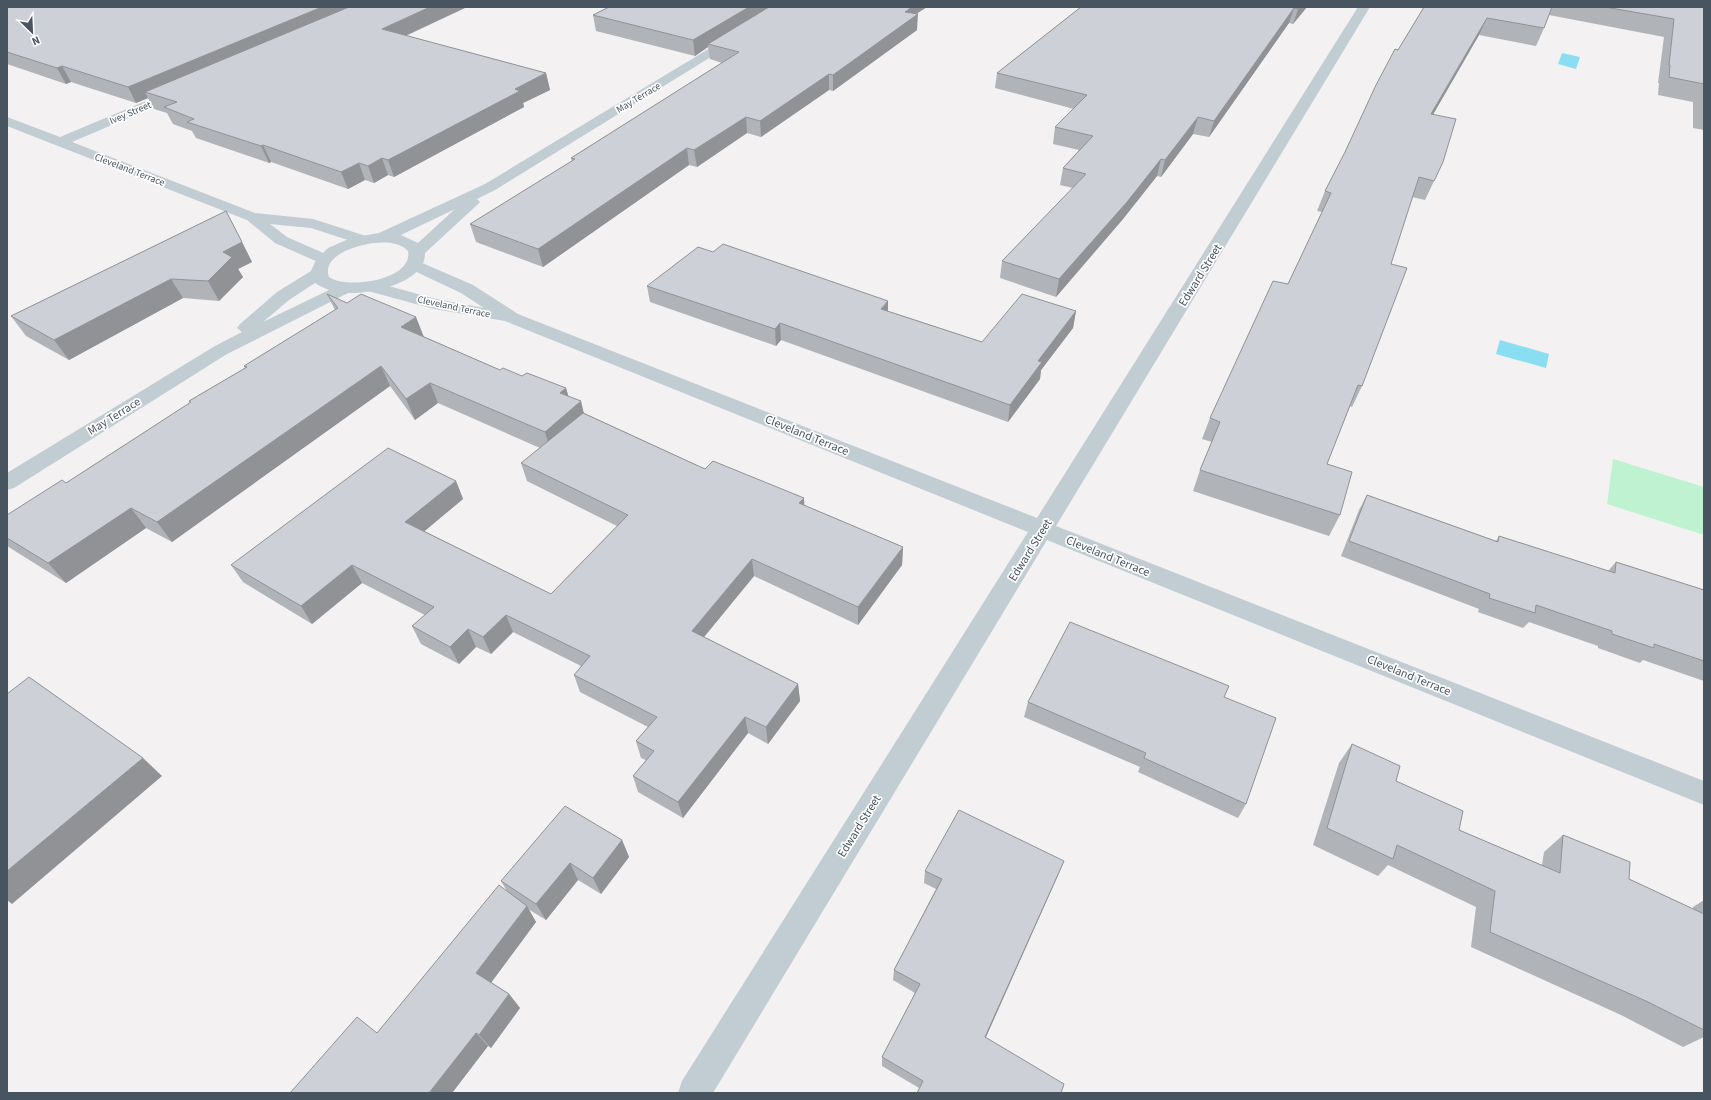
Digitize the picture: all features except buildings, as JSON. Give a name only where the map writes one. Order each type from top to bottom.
[{"type":"street","name":"May Terrace","points":[[382,238],[490,187],[786,7]]},
{"type":"street","name":"Edward Street","points":[[694,1093],[1043,530],[1364,7]]},
{"type":"street","name":"Ivey Street","points":[[59,142],[187,88]]},
{"type":"street","name":"Cleveland Terrace","points":[[7,121],[252,217],[313,224],[363,240]]},
{"type":"street","name":"May Terrace","points":[[374,286],[398,278],[415,258],[490,187]]},
{"type":"street","name":"Cleveland Terrace","points":[[252,217],[281,240],[321,266],[323,280],[331,286],[345,288]]},
{"type":"street","name":"Cleveland Terrace","points":[[382,238],[405,241],[413,246],[415,258],[512,318],[1704,793]]},
{"type":"street","points":[[363,240],[382,238]]},
{"type":"street","name":"May Terrace","points":[[221,350],[283,296],[321,266],[334,251],[348,244],[363,240]]},
{"type":"street","name":"Cleveland Terrace","points":[[374,286],[434,304],[512,318]]},
{"type":"street","points":[[345,288],[359,289],[374,286]]},
{"type":"street","name":"May Terrace","points":[[7,482],[221,350],[345,288]]},
{"type":"green space","points":[[1613,459],[1704,487],[1704,535],[1607,504]]},
{"type":"water","points":[[1562,53],[1580,57],[1576,69],[1558,64]]},
{"type":"water","points":[[1500,340],[1549,354],[1546,368],[1496,354]]}]
